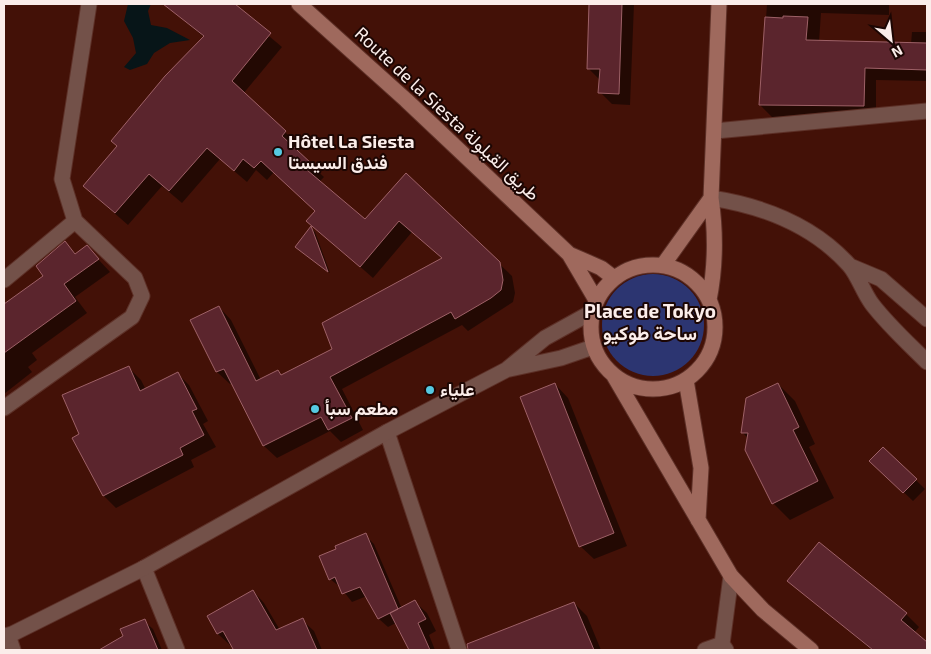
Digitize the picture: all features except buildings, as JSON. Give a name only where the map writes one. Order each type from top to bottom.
[{"type":"main road","name":"Route de la Siesta طريق القيلولة","points":[[299,4],[406,100],[569,254],[601,268],[614,278]]},
{"type":"main road","points":[[709,300],[715,254],[715,226],[711,198],[719,4]]},
{"type":"main road","points":[[663,265],[711,198]]},
{"type":"main road","name":"Route de la Siesta طريق القيلولة","points":[[569,254],[594,306]]},
{"type":"main road","points":[[613,375],[630,385],[649,389],[668,388],[686,380],[700,368],[710,353],[715,335],[715,317],[709,300],[698,284],[682,272],[663,265],[646,265],[629,269],[614,278],[594,306],[590,330],[593,347],[602,363],[613,375],[731,576],[762,610],[811,650]]},
{"type":"main road","points":[[686,380],[701,468],[698,520]]},
{"type":"street","points":[[4,408],[132,317],[142,296],[135,278],[75,221],[62,179],[89,4]]},
{"type":"street","points":[[715,131],[927,111]]},
{"type":"street","points":[[711,198],[762,209],[786,218],[809,231],[850,266],[881,279],[927,318]]},
{"type":"street","points":[[4,280],[75,221]]},
{"type":"street","points":[[850,266],[860,285],[884,320],[927,362]]},
{"type":"street","points":[[13,650],[6,637],[144,568],[387,432],[506,370],[545,338],[594,306]]},
{"type":"street","points":[[506,370],[561,358],[593,347]]},
{"type":"street","points":[[387,432],[459,650]]},
{"type":"street","points":[[144,568],[177,650]]},
{"type":"street","points":[[705,650],[724,647],[731,576]]},
{"type":"shaded area","points":[[128,4],[151,4],[148,11],[151,25],[167,28],[190,40],[170,43],[154,53],[147,64],[130,70],[124,67],[136,53],[133,38],[124,21]]},
{"type":"shaded area","name":"Place de Tokyo ساحة طوكيو","points":[[653,274],[673,278],[689,289],[700,305],[704,325],[700,345],[689,361],[673,372],[653,376],[633,372],[617,361],[606,345],[602,325],[606,305],[617,289],[633,278]]},
{"type":"place","name":"Hôtel La Siesta فندق السيستا","points":[[278,152]]},
{"type":"place","name":"علياء","points":[[430,390]]},
{"type":"place","name":"مطعم سبأ","points":[[315,409]]},
{"type":"district","name":"Place de Tokyo ساحة طوكيو","points":[[650,322]]}]
